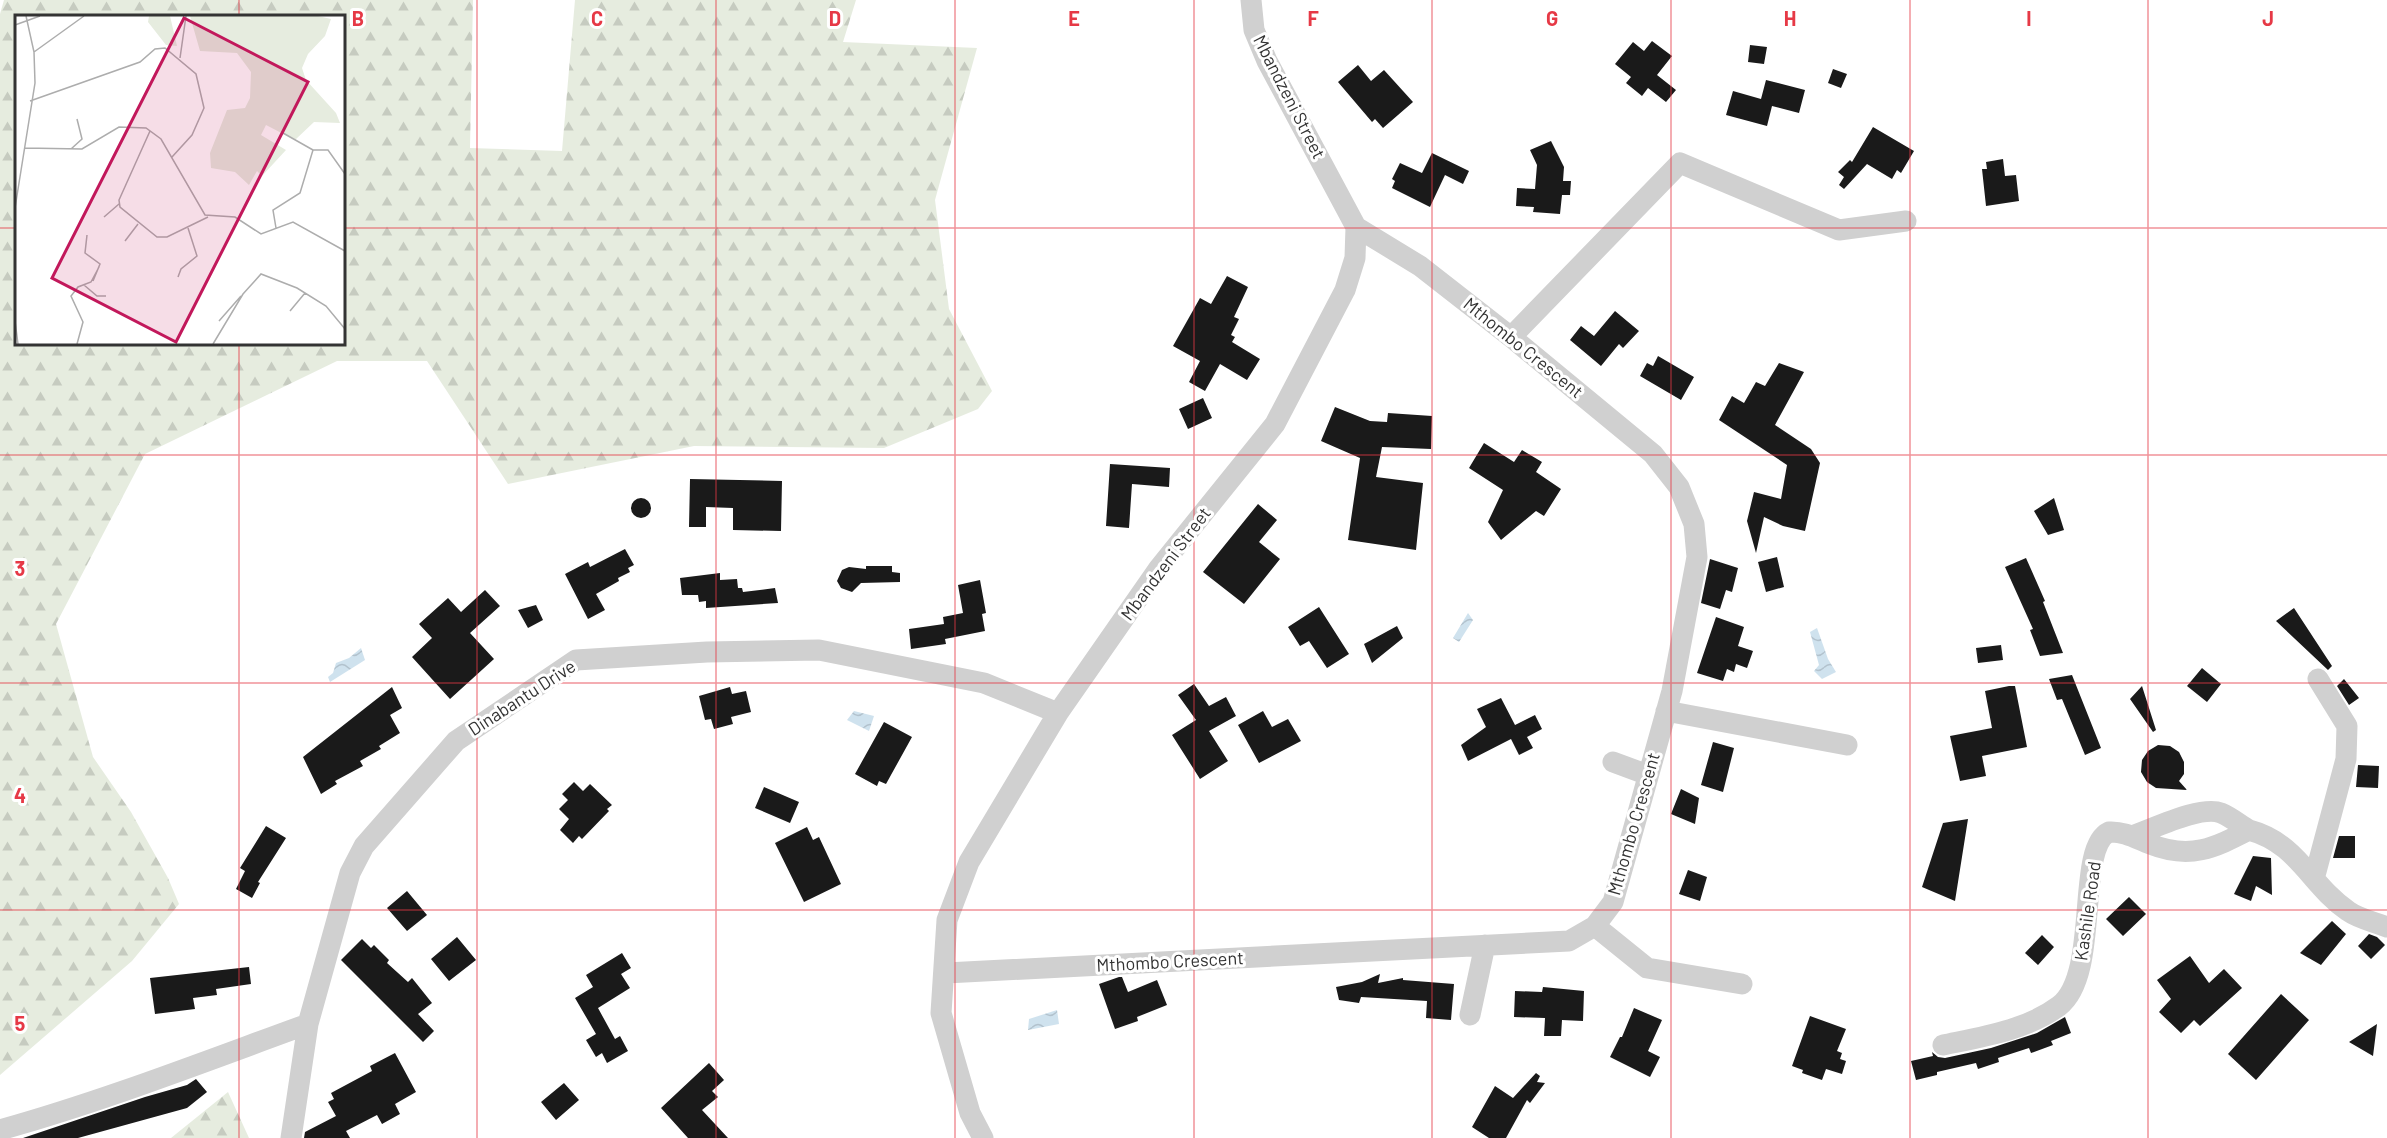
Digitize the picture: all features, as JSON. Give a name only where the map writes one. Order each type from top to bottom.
[{"type":"street","name":"Mbandzeni Street","points":[[983,1138],[970,1113],[941,1013],[946,973],[947,920],[969,862],[1058,713],[1159,568],[1275,424],[1345,290],[1355,258],[1356,227],[1267,61],[1254,30],[1251,0]]},
{"type":"street","points":[[1511,337],[1680,163],[1839,230],[1906,221]]},
{"type":"street","name":"Mthombo Crescent","points":[[946,973],[1569,941],[1595,926],[1613,902],[1666,711],[1697,557],[1694,524],[1679,487],[1653,454],[1511,337],[1420,266],[1356,227]]},
{"type":"street","name":"Dinabantu Drive","points":[[291,1138],[308,1024],[350,873],[364,846],[456,741],[576,660],[707,652],[819,650],[984,682],[1058,713]]},
{"type":"street","points":[[2314,879],[2346,759],[2348,742],[2347,726],[2318,679]]},
{"type":"street","points":[[1666,711],[1847,745]]},
{"type":"street","points":[[1613,762],[1648,775]]},
{"type":"street","points":[[2132,836],[2197,813],[2210,811],[2221,813],[2249,830],[2267,835],[2293,854],[2314,879],[2349,912],[2387,927]]},
{"type":"street","name":"Kashile Road","points":[[1943,1045],[1980,1038],[2042,1016],[2060,1005],[2073,990],[2080,972],[2089,886],[2099,841],[2109,832],[2132,836],[2153,845],[2195,852],[2213,848],[2249,830]]},
{"type":"street","points":[[1595,926],[1647,968],[1742,984]]},
{"type":"street","points":[[1470,1015],[1485,945]]},
{"type":"street","points":[[0,1130],[134,1087],[308,1024]]},
{"type":"green space","points":[[4,0],[473,0],[470,148],[562,151],[575,0],[856,0],[843,42],[977,48],[935,200],[949,309],[992,391],[978,409],[884,448],[694,446],[508,484],[427,361],[337,361],[145,454],[56,624],[93,757],[131,812],[168,878],[179,904],[132,961],[0,1075],[0,14]]},
{"type":"green space","points":[[228,1092],[249,1138],[171,1138]]},
{"type":"water","points":[[1468,613],[1473,620],[1459,642],[1453,638]]},
{"type":"water","points":[[1817,628],[1828,659],[1836,672],[1822,679],[1814,671],[1819,665],[1810,632]]},
{"type":"water","points":[[361,648],[365,660],[330,682],[328,677],[333,673],[336,663],[349,658]]},
{"type":"water","points":[[854,711],[874,716],[869,731],[847,720]]},
{"type":"water","points":[[1057,1010],[1059,1024],[1028,1030],[1029,1019]]},
{"type":"building","points":[[1652,41],[1672,56],[1657,75],[1676,90],[1666,102],[1648,88],[1642,96],[1626,83],[1631,77],[1615,64],[1633,42],[1644,51]]},
{"type":"building","points":[[1750,45],[1767,47],[1764,64],[1748,62]]},
{"type":"building","points":[[1358,65],[1371,81],[1384,70],[1413,102],[1383,128],[1375,119],[1372,122],[1338,82]]},
{"type":"building","points":[[1833,69],[1847,74],[1841,88],[1828,83]]},
{"type":"building","points":[[1766,80],[1805,90],[1799,113],[1772,106],[1767,126],[1726,115],[1733,91],[1761,99]]},
{"type":"building","points":[[1873,127],[1914,151],[1901,173],[1897,170],[1892,179],[1867,164],[1844,189],[1839,185],[1844,177],[1838,172],[1850,160],[1852,162]]},
{"type":"building","points":[[1551,141],[1564,167],[1563,181],[1571,181],[1570,195],[1562,195],[1560,214],[1533,212],[1534,207],[1516,206],[1517,188],[1535,189],[1537,165],[1530,150]]},
{"type":"building","points":[[1432,153],[1469,171],[1463,184],[1445,175],[1430,207],[1392,188],[1395,181],[1392,179],[1400,163],[1422,173]]},
{"type":"building","points":[[2003,159],[2005,176],[2016,175],[2019,201],[1986,206],[1982,169],[1987,169],[1986,162]]},
{"type":"building","points":[[1227,276],[1248,287],[1234,317],[1239,319],[1231,335],[1235,337],[1232,342],[1260,359],[1247,380],[1220,364],[1205,391],[1189,382],[1200,361],[1173,346],[1200,298],[1211,304]]},
{"type":"building","points":[[1615,311],[1639,331],[1623,348],[1619,344],[1601,366],[1570,340],[1581,326],[1594,336]]},
{"type":"building","points":[[1658,356],[1694,377],[1681,400],[1640,376],[1647,363],[1653,366]]},
{"type":"building","points":[[1779,363],[1804,372],[1775,425],[1811,449],[1820,463],[1805,531],[1783,526],[1764,517],[1756,553],[1747,521],[1754,492],[1781,499],[1787,465],[1719,420],[1732,396],[1744,403],[1756,382],[1765,386]]},
{"type":"building","points":[[1203,398],[1212,418],[1188,429],[1179,409]]},
{"type":"building","points":[[1335,407],[1370,421],[1387,422],[1388,413],[1432,416],[1431,449],[1382,447],[1376,477],[1423,483],[1416,550],[1348,540],[1360,458],[1321,441]]},
{"type":"building","points":[[1484,443],[1514,462],[1522,450],[1542,462],[1536,472],[1561,489],[1544,516],[1536,511],[1501,540],[1488,522],[1503,490],[1469,468]]},
{"type":"building","points":[[1110,464],[1170,468],[1169,487],[1132,484],[1129,528],[1106,526]]},
{"type":"building","points":[[690,479],[782,481],[781,531],[733,530],[733,508],[706,507],[706,527],[689,527]]},
{"type":"building","points":[[641,498],[648,501],[651,508],[648,515],[641,518],[634,515],[631,508],[634,501]]},
{"type":"building","points":[[2054,498],[2064,530],[2048,535],[2034,511]]},
{"type":"building","points":[[1258,504],[1277,520],[1259,542],[1280,559],[1244,604],[1203,572]]},
{"type":"building","points":[[625,549],[634,565],[628,568],[630,572],[618,578],[619,581],[596,594],[605,610],[588,619],[565,574],[588,562],[590,567]]},
{"type":"building","points":[[1777,557],[1784,587],[1766,592],[1758,562]]},
{"type":"building","points":[[2026,558],[2045,601],[2043,602],[2063,653],[2040,656],[2030,630],[2033,629],[2005,567]]},
{"type":"building","points":[[1710,559],[1738,568],[1732,592],[1726,590],[1720,609],[1701,603]]},
{"type":"building","points":[[866,566],[892,566],[892,572],[900,573],[900,582],[861,583],[852,592],[841,588],[837,581],[842,570],[849,567],[866,569]]},
{"type":"building","points":[[720,573],[720,580],[737,579],[738,588],[742,588],[743,592],[775,588],[778,603],[706,608],[706,601],[699,602],[698,595],[682,595],[680,578]]},
{"type":"building","points":[[980,580],[986,613],[982,614],[985,631],[945,639],[946,644],[911,649],[909,629],[944,624],[943,617],[963,613],[958,585]]},
{"type":"building","points":[[485,590],[500,606],[470,633],[494,659],[450,699],[412,657],[432,638],[419,624],[448,598],[461,612]]},
{"type":"building","points":[[536,605],[543,620],[528,628],[518,610]]},
{"type":"building","points":[[1319,607],[1349,654],[1327,668],[1309,641],[1300,646],[1288,627]]},
{"type":"building","points":[[2294,608],[2332,666],[2328,670],[2276,621]]},
{"type":"building","points":[[1716,617],[1744,627],[1738,646],[1753,651],[1747,668],[1736,664],[1734,672],[1727,669],[1723,681],[1697,673]]},
{"type":"building","points":[[1397,626],[1403,638],[1372,663],[1364,644]]},
{"type":"building","points":[[2001,645],[2003,660],[1978,663],[1976,648]]},
{"type":"building","points":[[2202,668],[2221,684],[2207,702],[2187,686]]},
{"type":"building","points":[[2072,675],[2101,748],[2085,755],[2062,699],[2057,700],[2049,679]]},
{"type":"building","points":[[2344,679],[2359,698],[2349,705],[2337,686]]},
{"type":"building","points":[[1194,684],[1209,706],[1226,697],[1236,716],[1209,731],[1228,761],[1200,779],[1172,735],[1196,720],[1178,695]]},
{"type":"building","points":[[2015,686],[2027,747],[1982,756],[1986,776],[1960,781],[1950,736],[1992,728],[1985,691]]},
{"type":"building","points":[[2142,686],[2156,730],[2153,732],[2130,699]]},
{"type":"building","points":[[392,687],[402,708],[390,715],[400,733],[379,746],[381,749],[360,761],[363,766],[335,781],[337,784],[321,794],[303,757]]},
{"type":"building","points":[[730,687],[732,694],[746,691],[751,712],[731,717],[733,724],[714,729],[711,719],[705,720],[699,696]]},
{"type":"building","points":[[1501,698],[1515,725],[1535,715],[1542,729],[1527,737],[1533,748],[1519,755],[1511,739],[1468,761],[1461,745],[1486,727],[1477,709]]},
{"type":"building","points":[[1263,711],[1272,727],[1288,719],[1301,741],[1259,763],[1238,725]]},
{"type":"building","points":[[884,722],[912,737],[886,784],[879,781],[877,786],[855,774]]},
{"type":"building","points":[[1713,742],[1734,748],[1723,792],[1701,785]]},
{"type":"building","points":[[2158,745],[2170,746],[2179,752],[2184,762],[2184,774],[2179,781],[2187,790],[2156,788],[2147,782],[2141,772],[2142,760],[2148,751]]},
{"type":"building","points":[[2358,765],[2379,766],[2378,788],[2356,787]]},
{"type":"building","points":[[574,782],[583,791],[590,784],[612,805],[582,839],[579,836],[573,843],[560,830],[569,819],[559,809],[568,800],[562,794]]},
{"type":"building","points":[[764,787],[799,802],[790,823],[755,808]]},
{"type":"building","points":[[1681,789],[1699,798],[1695,824],[1671,814]]},
{"type":"building","points":[[1968,819],[1955,901],[1922,887],[1943,823]]},
{"type":"building","points":[[266,826],[286,838],[258,882],[260,883],[252,898],[236,889],[245,871],[240,868]]},
{"type":"building","points":[[807,827],[813,840],[819,837],[841,884],[804,902],[775,843]]},
{"type":"building","points":[[2339,836],[2355,836],[2355,858],[2333,858]]},
{"type":"building","points":[[2253,856],[2271,858],[2272,895],[2256,886],[2251,901],[2234,894]]},
{"type":"building","points":[[1688,870],[1707,877],[1700,901],[1679,894]]},
{"type":"building","points":[[407,891],[427,915],[407,931],[387,908]]},
{"type":"building","points":[[2129,897],[2146,914],[2123,936],[2106,919]]},
{"type":"building","points":[[2332,921],[2346,934],[2321,965],[2300,953]]},
{"type":"building","points":[[2369,934],[2377,937],[2385,945],[2371,959],[2358,946]]},
{"type":"building","points":[[2042,935],[2054,947],[2038,965],[2025,953]]},
{"type":"building","points":[[457,937],[476,960],[449,981],[431,959]]},
{"type":"building","points":[[362,939],[371,948],[374,945],[389,960],[387,963],[408,982],[412,978],[432,1003],[418,1014],[434,1031],[423,1042],[341,960]]},
{"type":"building","points":[[622,953],[631,968],[621,974],[630,988],[598,1008],[615,1039],[620,1036],[628,1051],[607,1063],[602,1053],[596,1057],[586,1040],[596,1034],[575,998],[593,987],[586,975]]},
{"type":"building","points":[[2190,956],[2209,983],[2224,969],[2242,988],[2200,1026],[2194,1020],[2181,1033],[2159,1012],[2171,999],[2157,980]]},
{"type":"building","points":[[249,967],[251,984],[216,989],[217,995],[193,998],[195,1009],[155,1014],[150,978]]},
{"type":"building","points":[[1380,974],[1378,983],[1403,978],[1403,980],[1454,984],[1451,1020],[1426,1018],[1427,1001],[1361,997],[1359,1003],[1339,1000],[1336,987],[1362,982]]},
{"type":"building","points":[[1122,977],[1128,992],[1157,980],[1167,1005],[1137,1017],[1138,1021],[1115,1029],[1099,984]]},
{"type":"building","points":[[1543,987],[1584,991],[1583,1021],[1562,1020],[1561,1036],[1544,1036],[1545,1018],[1514,1017],[1515,991],[1542,992]]},
{"type":"building","points":[[2281,994],[2309,1020],[2256,1080],[2228,1054]]},
{"type":"building","points":[[1634,1008],[1662,1020],[1648,1051],[1660,1057],[1650,1077],[1610,1057],[1622,1037]]},
{"type":"building","points":[[1810,1016],[1846,1029],[1837,1051],[1842,1053],[1840,1059],[1846,1061],[1842,1074],[1826,1069],[1822,1080],[1802,1073],[1803,1070],[1792,1066]]},
{"type":"building","points":[[2065,1017],[2071,1033],[2051,1041],[2053,1045],[2031,1053],[2029,1048],[1998,1058],[1999,1062],[1978,1069],[1976,1063],[1937,1072],[1937,1075],[1916,1080],[1911,1061],[1933,1056],[1932,1052],[1938,1057],[1945,1058],[1991,1048],[2037,1033]]},
{"type":"building","points":[[2377,1024],[2373,1056],[2349,1042]]},
{"type":"building","points":[[395,1053],[416,1092],[395,1104],[400,1114],[382,1124],[377,1115],[346,1131],[350,1138],[304,1138],[305,1132],[336,1116],[328,1102],[334,1099],[331,1093],[372,1071],[370,1066]]},
{"type":"building","points":[[709,1063],[724,1080],[712,1091],[718,1097],[702,1110],[728,1138],[688,1138],[661,1108]]},
{"type":"building","points":[[1536,1073],[1540,1076],[1537,1082],[1545,1083],[1530,1103],[1527,1100],[1506,1138],[1489,1138],[1472,1127],[1495,1086],[1513,1098]]},
{"type":"building","points":[[196,1079],[207,1092],[187,1108],[78,1138],[23,1138],[187,1085]]},
{"type":"building","points":[[564,1083],[579,1100],[556,1120],[541,1102]]}]
